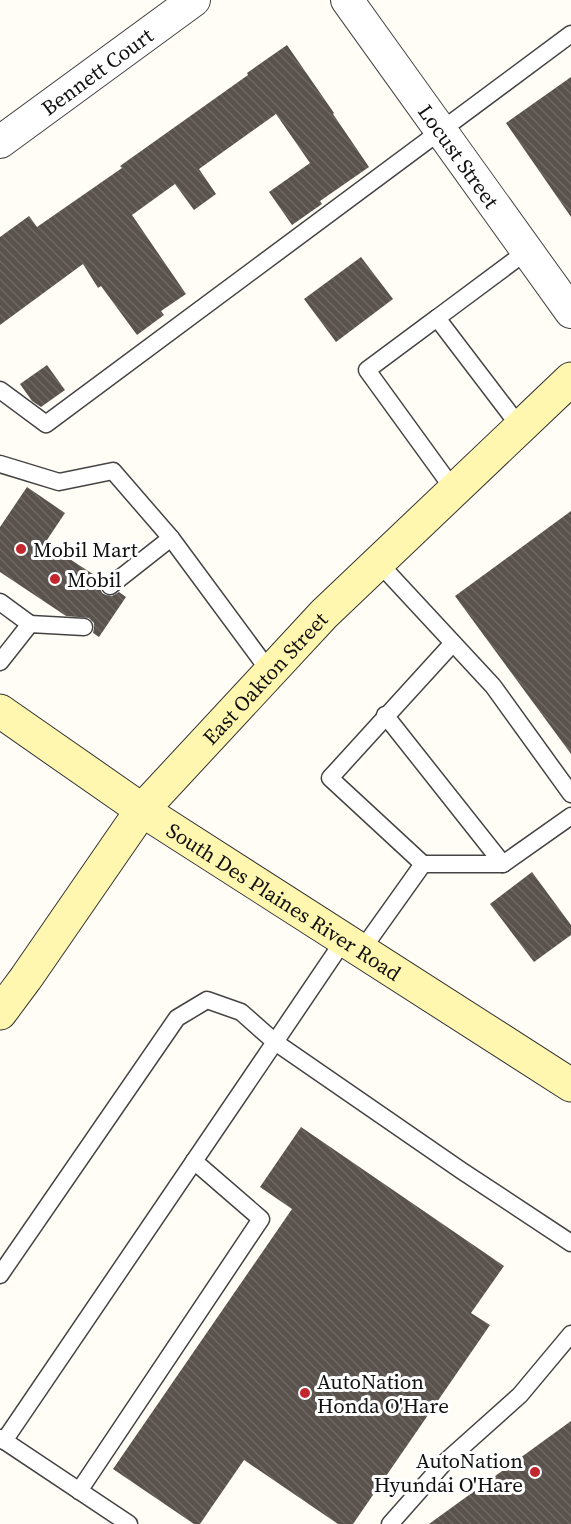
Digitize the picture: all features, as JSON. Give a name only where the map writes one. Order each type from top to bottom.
[{"type":"main road","name":"East Oakton Street","points":[[0,1013],[142,810],[324,614],[571,379]]},
{"type":"main road","name":"South Des Plaines River Road","points":[[0,711],[142,810],[571,1085]]},
{"type":"street","name":"Bennett Court","points":[[0,142],[194,0]]},
{"type":"street","name":"Locust Street","points":[[347,0],[571,312]]},
{"type":"lane","points":[[0,390],[46,424],[571,34]]},
{"type":"lane","points":[[454,490],[368,370],[527,251]]},
{"type":"lane","points":[[437,318],[520,428]]},
{"type":"lane","points":[[0,464],[59,482],[113,471],[171,538],[270,672]]},
{"type":"lane","points":[[110,586],[171,538]]},
{"type":"lane","points":[[378,562],[493,686],[571,794]]},
{"type":"lane","points":[[0,602],[30,624],[84,627]]},
{"type":"lane","points":[[0,662],[30,624]]},
{"type":"lane","points":[[453,643],[330,778],[423,864],[503,864],[571,816]]},
{"type":"lane","points":[[386,715],[503,864]]},
{"type":"lane","points":[[129,1524],[2,1439],[275,1042],[353,945],[423,864]]},
{"type":"lane","points":[[0,1275],[177,1018],[207,1000],[241,1012],[275,1042],[571,1243]]},
{"type":"lane","points":[[79,1491],[261,1219],[194,1161]]},
{"type":"lane","points":[[390,1524],[444,1463],[520,1395],[571,1334]]},
{"type":"building","points":[[287,45],[369,167],[320,201],[322,204],[292,225],[269,192],[310,163],[276,114],[199,169],[216,194],[194,210],[175,184],[132,215],[186,294],[161,311],[164,315],[137,335],[101,286],[98,288],[83,264],[0,325],[0,237],[29,216],[37,227],[122,168],[120,166]]},
{"type":"building","points":[[571,77],[571,217],[506,123]]},
{"type":"building","points":[[361,257],[393,299],[336,342],[304,299]]},
{"type":"building","points":[[47,365],[65,390],[41,407],[32,401],[20,384]]},
{"type":"building","name":"Mobil","points":[[27,487],[65,513],[45,543],[102,580],[100,588],[102,593],[112,596],[119,592],[126,597],[99,637],[93,633],[94,623],[89,618],[66,616],[0,572],[0,527]]},
{"type":"building","points":[[571,511],[571,754],[455,596]]},
{"type":"building","points":[[532,872],[571,925],[571,935],[534,962],[490,904]]},
{"type":"building","name":"AutoNation Honda O'Hare","points":[[301,1127],[504,1266],[471,1313],[490,1325],[353,1524],[338,1524],[244,1460],[200,1524],[194,1524],[113,1469],[292,1209],[260,1187]]},
{"type":"building","name":"AutoNation Hyundai O'Hare","points":[[571,1421],[571,1524],[429,1524]]},
{"type":"place","name":"Mobil Mart","points":[[21,549]]},
{"type":"place","name":"Mobil","points":[[55,579]]},
{"type":"place","name":"AutoNation Honda O'Hare","points":[[305,1393]]},
{"type":"place","name":"AutoNation Hyundai O'Hare","points":[[535,1472]]}]
